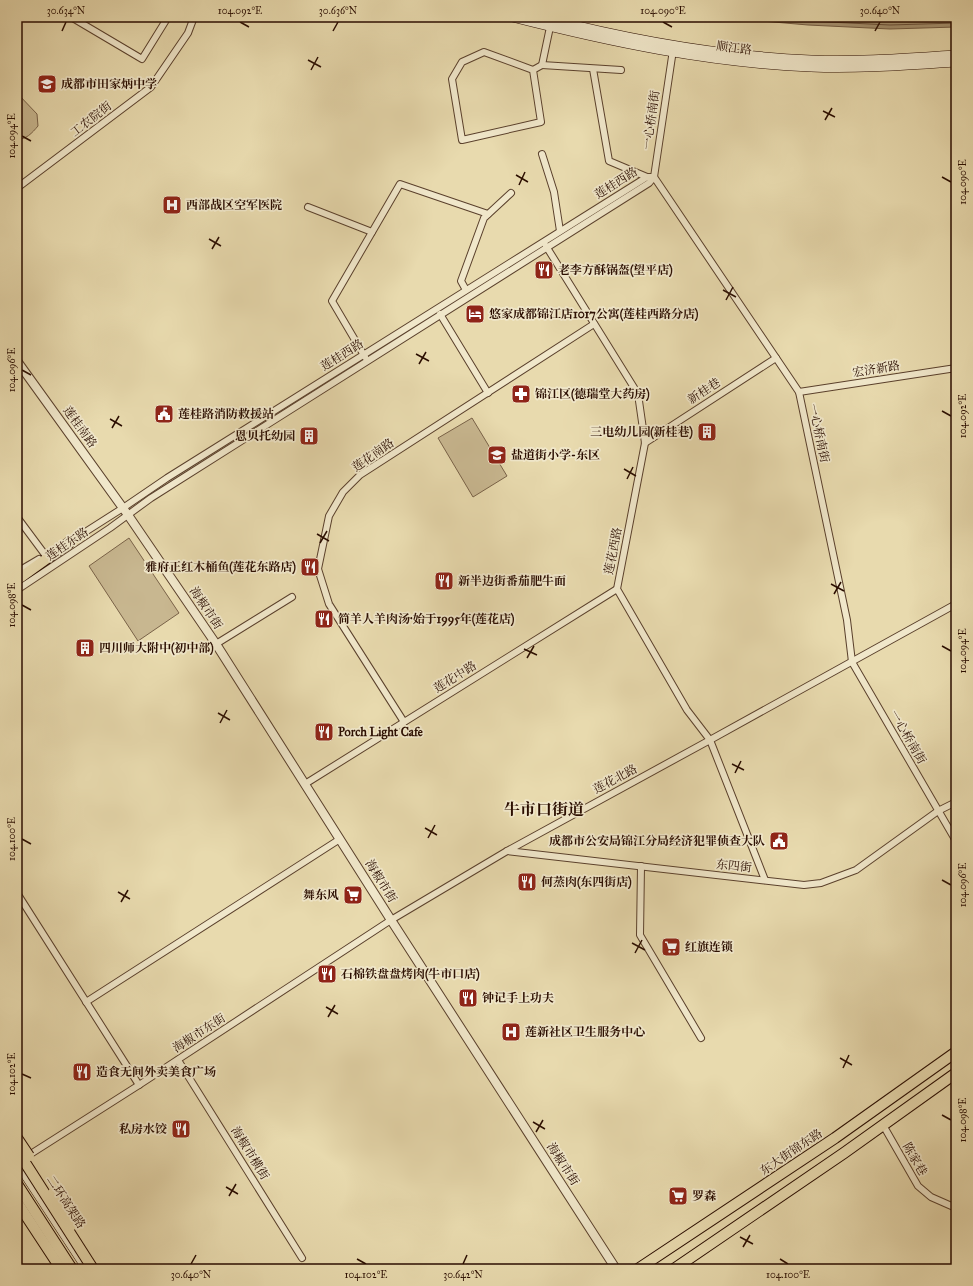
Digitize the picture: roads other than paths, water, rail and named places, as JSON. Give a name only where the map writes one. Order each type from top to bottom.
[{"type":"main road","name":"顺江路","points":[[512,17],[625,44],[773,58],[812,60],[885,60],[956,55]]},
{"type":"main road","name":"顺江路","points":[[542,17],[673,49],[772,64],[812,67],[885,67],[956,62]]},
{"type":"main road","points":[[17,580],[70,542]]},
{"type":"main road","name":"东大街锦东路","points":[[638,1269],[835,1138],[956,1052]]},
{"type":"main road","points":[[674,1269],[956,1073]]},
{"type":"main road","points":[[17,1138],[66,1213],[80,1248]]},
{"type":"main road","name":"二环高架路","points":[[17,1150],[93,1269]]},
{"type":"main road","points":[[17,1162],[87,1269]]},
{"type":"main road","points":[[17,1184],[72,1269]]},
{"type":"main road","points":[[17,1195],[66,1269]]},
{"type":"main road","points":[[17,1202],[61,1269]]},
{"type":"street","points":[[71,17],[142,59],[168,17]]},
{"type":"street","name":"工农院街","points":[[17,188],[150,87],[188,33],[194,17]]},
{"type":"street","points":[[542,65],[550,27]]},
{"type":"street","name":"一心桥南街","points":[[673,49],[654,177],[800,392],[847,620],[852,662],[956,841]]},
{"type":"street","points":[[533,70],[541,122],[462,140],[452,79],[462,62],[484,52],[533,70],[542,65],[621,70]]},
{"type":"street","points":[[593,69],[608,161],[646,177]]},
{"type":"street","points":[[542,154],[554,192],[560,231]]},
{"type":"street","name":"莲桂西路","points":[[126,511],[167,478],[646,177],[654,177]]},
{"type":"street","name":"莲桂西路","points":[[126,511],[151,498],[441,316],[649,183],[654,177]]},
{"type":"street","points":[[368,362],[332,301],[400,184],[488,214]]},
{"type":"street","points":[[466,290],[461,281],[484,218],[511,193]]},
{"type":"street","points":[[308,207],[372,232]]},
{"type":"street","name":"莲花西路","points":[[543,242],[638,394],[644,443],[617,589],[686,710],[710,740],[765,880]]},
{"type":"street","points":[[437,308],[488,393]]},
{"type":"street","name":"莲花南路","points":[[404,722],[329,604],[318,569],[329,516],[343,492],[360,475],[594,324]]},
{"type":"street","name":"新桂巷","points":[[644,443],[776,358]]},
{"type":"street","name":"莲桂南路","points":[[17,361],[126,511]]},
{"type":"street","name":"宏济新路","points":[[800,392],[956,368]]},
{"type":"street","name":"莲桂东路","points":[[17,572],[126,511]]},
{"type":"street","name":"莲桂东路","points":[[17,590],[110,528],[126,511]]},
{"type":"street","name":"海椒市街","points":[[126,511],[216,644],[616,1269]]},
{"type":"street","points":[[17,517],[46,556]]},
{"type":"street","name":"莲花中路","points":[[305,784],[617,589]]},
{"type":"street","points":[[216,644],[292,597]]},
{"type":"street","points":[[852,662],[956,604]]},
{"type":"street","name":"莲花北路","points":[[392,920],[507,851],[852,662]]},
{"type":"street","name":"东四街","points":[[507,851],[804,885],[821,883],[856,870],[938,810],[956,802]]},
{"type":"street","points":[[86,1002],[340,839]]},
{"type":"street","points":[[641,866],[640,935],[701,1038]]},
{"type":"street","points":[[17,893],[139,1085]]},
{"type":"street","name":"海椒市东街","points":[[17,1162],[178,1060],[392,920]]},
{"type":"street","name":"海椒市横街","points":[[178,1060],[302,1258]]},
{"type":"street","name":"陈家巷","points":[[883,1125],[918,1186],[931,1197],[956,1208]]},
{"type":"water","points":[[716,17],[956,17],[956,27],[890,29],[808,25]]},
{"type":"place","name":"成都市田家炳中学","points":[[47,84]]},
{"type":"place","name":"西部战区空军医院","points":[[172,205]]},
{"type":"place","name":"老李方酥锅盔(望平店)","points":[[544,270]]},
{"type":"place","name":"悠家成都锦江店1017公寓(莲桂西路分店)","points":[[475,314]]},
{"type":"place","name":"锦江区(德瑞堂大药房)","points":[[521,394]]},
{"type":"place","name":"莲桂路消防救援站","points":[[164,414]]},
{"type":"place","name":"三电幼儿园(新桂巷)","points":[[707,432]]},
{"type":"place","name":"恩贝托幼园","points":[[309,436]]},
{"type":"place","name":"盐道街小学-东区","points":[[497,455]]},
{"type":"place","name":"雅府正红木桶鱼(莲花东路店)","points":[[310,567]]},
{"type":"place","name":"新半边街番茄肥牛面","points":[[444,581]]},
{"type":"place","name":"简羊人羊肉汤·始于1995年(莲花店)","points":[[324,619]]},
{"type":"place","name":"四川师大附中(初中部)","points":[[85,648]]},
{"type":"place","name":"Porch Light Cafe","points":[[324,732]]},
{"type":"place","name":"成都市公安局锦江分局经济犯罪侦查大队","points":[[779,841]]},
{"type":"place","name":"何蒸肉(东四街店)","points":[[527,882]]},
{"type":"place","name":"舞东风","points":[[353,895]]},
{"type":"place","name":"红旗连锁","points":[[671,947]]},
{"type":"place","name":"石棉铁盘盘烤肉(牛市口店)","points":[[327,974]]},
{"type":"place","name":"钟记手上功夫","points":[[468,998]]},
{"type":"place","name":"莲新社区卫生服务中心","points":[[511,1032]]},
{"type":"place","name":"造食无间外卖美食广场","points":[[82,1072]]},
{"type":"place","name":"私房水饺","points":[[181,1129]]},
{"type":"place","name":"罗森","points":[[678,1196]]},
{"type":"district","name":"牛市口街道","points":[[544,809]]}]
